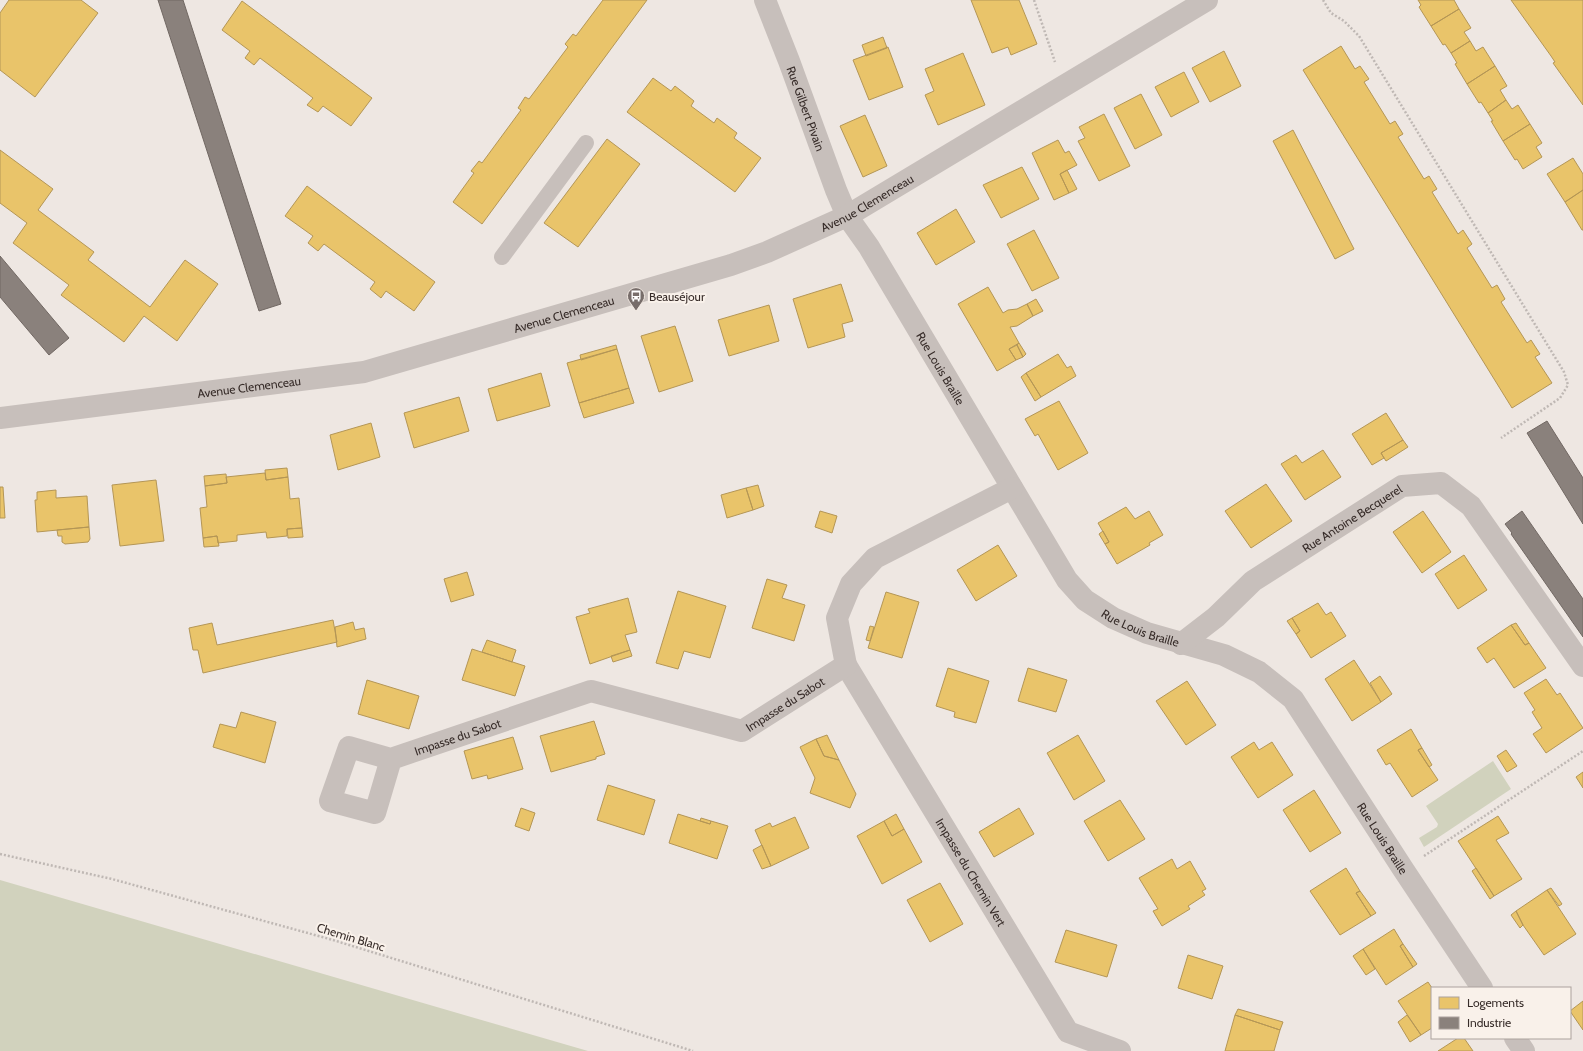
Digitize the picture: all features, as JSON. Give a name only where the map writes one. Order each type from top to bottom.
[{"type":"street","name":"Rue Gilbert Pivain","points":[[765,0],[790,61],[836,190],[847,216]]},
{"type":"street","name":"Avenue Clemenceau","points":[[0,418],[364,372],[731,265],[767,252],[847,216],[1207,0]]},
{"type":"street","name":"Rue Louis Braille","points":[[847,216],[869,247],[1067,580],[1085,600],[1113,618],[1147,633],[1181,644],[1224,655],[1259,672],[1293,699],[1481,987]]},
{"type":"street","name":"Rue Antoine Becquerel","points":[[1181,644],[1216,617],[1253,581],[1402,486],[1441,483],[1471,506],[1583,666]]},
{"type":"street","points":[[846,665],[837,618],[851,584],[875,558],[1012,488]]},
{"type":"street","name":"Impasse du Sabot","points":[[391,759],[591,691],[742,731],[846,665]]},
{"type":"street","name":"Impasse du Chemin Vert","points":[[846,665],[1068,1032],[1120,1051]]},
{"type":"street","points":[[1517,1039],[1524,1051]]},
{"type":"lane","points":[[502,257],[586,143]]},
{"type":"path","points":[[1034,0],[1064,86]]},
{"type":"path","points":[[1323,0],[1331,13],[1344,21],[1359,36],[1564,372],[1568,386],[1560,398],[1501,438]]},
{"type":"path","points":[[1403,869],[1583,751]]},
{"type":"path","name":"Chemin Blanc","points":[[0,854],[112,879],[333,940],[693,1051]]},
{"type":"green space","points":[[1493,761],[1511,789],[1424,847],[1419,838],[1437,827],[1438,824],[1426,806]]},
{"type":"green space","points":[[0,880],[588,1051],[0,1051]]},
{"type":"building: Logements","points":[[9,0],[81,0],[98,13],[35,97],[0,70],[0,13]]},
{"type":"building: Logements","points":[[603,0],[647,0],[482,224],[453,202],[474,173],[471,171],[479,161],[482,163],[521,110],[518,108],[525,97],[529,99],[568,47],[565,44],[573,34],[576,36]]},
{"type":"building: Logements","points":[[971,0],[1019,0],[1037,44],[1011,55],[1008,47],[992,53]]},
{"type":"building: Logements","points":[[1418,0],[1454,0],[1459,9],[1431,26],[1419,7],[1421,5]]},
{"type":"building: Logements","points":[[1511,0],[1583,0],[1583,105],[1553,63],[1555,62],[1551,56]]},
{"type":"building: Logements","points":[[242,1],[372,98],[351,126],[323,106],[318,112],[307,105],[313,98],[260,58],[254,65],[245,58],[250,51],[222,30]]},
{"type":"building: Logements","points":[[1459,9],[1471,28],[1464,32],[1470,41],[1451,53],[1445,44],[1443,45],[1431,26]]},
{"type":"building: Logements","points":[[883,37],[887,48],[866,56],[862,45]]},
{"type":"building: Logements","points":[[1470,41],[1476,51],[1483,47],[1495,66],[1467,84],[1455,64],[1457,63],[1451,53]]},
{"type":"building: Logements","points":[[1341,46],[1355,69],[1360,66],[1369,79],[1364,82],[1390,124],[1395,121],[1403,134],[1398,137],[1424,179],[1429,176],[1437,189],[1432,192],[1458,234],[1463,230],[1472,244],[1467,248],[1492,288],[1497,285],[1505,299],[1501,302],[1527,343],[1531,340],[1540,354],[1535,357],[1552,383],[1512,408],[1303,70]]},
{"type":"building: Logements","points":[[888,47],[903,87],[869,100],[853,60]]},
{"type":"building: Logements","points":[[1224,51],[1241,86],[1210,102],[1192,68]]},
{"type":"building: Logements","points":[[963,53],[985,105],[938,125],[925,95],[934,91],[925,69]]},
{"type":"building: Logements","points":[[1495,66],[1507,86],[1500,90],[1506,100],[1488,113],[1481,102],[1479,103],[1467,84]]},
{"type":"building: Logements","points":[[1184,72],[1199,102],[1171,117],[1155,87]]},
{"type":"building: Logements","points":[[653,78],[671,91],[675,86],[694,101],[691,106],[714,123],[717,118],[737,133],[734,138],[761,158],[735,192],[627,112]]},
{"type":"building: Logements","points":[[1141,94],[1162,135],[1135,149],[1114,108]]},
{"type":"building: Logements","points":[[1506,100],[1512,109],[1518,105],[1530,124],[1503,141],[1488,113]]},
{"type":"building: Logements","points":[[1104,114],[1130,166],[1099,181],[1078,141],[1085,138],[1079,127]]},
{"type":"building: Logements","points":[[865,115],[887,166],[863,177],[840,126]]},
{"type":"building: Logements","points":[[1530,124],[1542,143],[1536,147],[1542,157],[1523,169],[1517,159],[1515,160],[1503,141]]},
{"type":"building: Logements","points":[[1293,130],[1354,249],[1335,259],[1273,141]]},
{"type":"building: Logements","points":[[607,139],[640,164],[578,247],[544,223]]},
{"type":"building: Logements","points":[[1058,140],[1065,153],[1069,151],[1077,165],[1060,174],[1069,193],[1054,200],[1032,153]]},
{"type":"building: Logements","points":[[0,150],[53,189],[38,210],[94,252],[88,260],[150,307],[185,260],[218,284],[177,341],[144,316],[124,342],[61,295],[69,285],[13,243],[27,223],[0,203]]},
{"type":"building: Logements","points":[[1573,158],[1583,174],[1583,190],[1565,202],[1547,174]]},
{"type":"building: Logements","points":[[1022,167],[1039,199],[1001,218],[983,185]]},
{"type":"building: Logements","points":[[1067,170],[1077,189],[1069,193],[1060,174]]},
{"type":"building: Logements","points":[[307,186],[435,282],[414,311],[386,291],[381,298],[370,289],[375,282],[324,244],[318,251],[308,243],[313,236],[285,216]]},
{"type":"building: Logements","points":[[1583,190],[1583,230],[1582,230],[1565,202]]},
{"type":"building: Logements","points":[[956,209],[975,242],[936,265],[917,233]]},
{"type":"building: Logements","points":[[1034,230],[1059,278],[1032,291],[1007,244]]},
{"type":"building: Logements","points":[[841,284],[853,321],[842,324],[845,337],[808,348],[793,299]]},
{"type":"building: Logements","points":[[988,287],[1003,313],[1027,304],[1033,316],[1017,326],[1010,327],[1019,343],[1009,349],[1016,360],[997,371],[958,304]]},
{"type":"building: Logements","points":[[1036,299],[1043,311],[1033,316],[1027,304]]},
{"type":"building: Logements","points":[[769,305],[779,341],[729,356],[718,320]]},
{"type":"building: Logements","points":[[675,326],[693,381],[659,392],[641,336]]},
{"type":"building: Logements","points":[[1019,343],[1026,354],[1023,357],[1017,345]]},
{"type":"building: Logements","points":[[616,345],[617,349],[581,360],[580,355]]},
{"type":"building: Logements","points":[[1017,345],[1023,357],[1016,360],[1009,349]]},
{"type":"building: Logements","points":[[617,349],[629,388],[579,403],[567,363]]},
{"type":"building: Logements","points":[[1058,354],[1067,368],[1071,366],[1076,376],[1041,397],[1026,373]]},
{"type":"building: Logements","points":[[541,373],[550,406],[497,421],[488,389]]},
{"type":"building: Logements","points":[[1026,373],[1041,397],[1035,401],[1021,377]]},
{"type":"building: Logements","points":[[629,388],[634,403],[584,418],[579,403]]},
{"type":"building: Logements","points":[[459,397],[469,431],[414,448],[404,413]]},
{"type":"building: Logements","points":[[1059,401],[1088,453],[1058,470],[1038,434],[1035,436],[1025,419]]},
{"type":"building: Logements","points":[[1386,413],[1403,440],[1381,453],[1384,458],[1372,465],[1352,434]]},
{"type":"building: Logements","points":[[371,423],[380,457],[338,470],[330,435]]},
{"type":"building: Logements","points":[[1403,440],[1408,447],[1386,461],[1381,453]]},
{"type":"building: Logements","points":[[1323,450],[1341,477],[1305,500],[1281,464],[1296,455],[1302,463]]},
{"type":"building: Logements","points":[[287,468],[288,477],[266,480],[265,470]]},
{"type":"building: Logements","points":[[265,473],[266,480],[288,477],[290,499],[299,498],[302,528],[287,529],[287,536],[267,538],[266,532],[237,535],[237,541],[218,543],[217,536],[203,538],[200,508],[207,507],[205,486],[227,483],[226,477]]},
{"type":"building: Logements","points":[[226,474],[227,483],[205,486],[204,476]]},
{"type":"building: Logements","points":[[156,480],[164,541],[120,546],[112,485]]},
{"type":"building: Logements","points":[[1266,484],[1292,521],[1251,548],[1225,511]]},
{"type":"building: Logements","points":[[758,485],[764,506],[753,510],[746,488]]},
{"type":"building: Logements","points":[[0,487],[3,487],[5,518],[0,518]]},
{"type":"building: Logements","points":[[746,488],[753,510],[727,518],[721,495]]},
{"type":"building: Logements","points":[[56,490],[56,498],[87,496],[89,527],[37,532],[35,500],[37,500],[37,492]]},
{"type":"building: Logements","points":[[1126,507],[1135,519],[1149,511],[1163,535],[1149,543],[1150,545],[1117,564],[1105,544],[1109,542],[1098,523]]},
{"type":"building: Logements","points":[[820,511],[837,516],[832,533],[815,527]]},
{"type":"building: Logements","points":[[1423,511],[1451,552],[1422,573],[1393,532]]},
{"type":"building: Logements","points":[[89,527],[90,539],[88,542],[65,544],[62,542],[62,536],[58,536],[57,530]]},
{"type":"building: Logements","points":[[302,528],[303,537],[288,538],[287,529]]},
{"type":"building: Logements","points":[[1103,531],[1109,542],[1105,544],[1099,534]]},
{"type":"building: Logements","points":[[217,536],[219,546],[204,547],[203,538]]},
{"type":"building: Logements","points":[[998,545],[1017,576],[976,601],[957,570]]},
{"type":"building: Logements","points":[[1464,555],[1487,590],[1458,609],[1435,574]]},
{"type":"building: Logements","points":[[467,572],[474,595],[451,602],[444,579]]},
{"type":"building: Logements","points":[[767,579],[787,585],[782,598],[805,605],[794,641],[752,628]]},
{"type":"building: Logements","points":[[678,591],[726,606],[710,658],[684,651],[678,669],[656,663]]},
{"type":"building: Logements","points":[[886,592],[919,602],[902,658],[868,648]]},
{"type":"building: Logements","points":[[628,598],[637,632],[625,635],[630,650],[590,664],[576,617],[590,613],[588,609]]},
{"type":"building: Logements","points":[[1318,603],[1326,615],[1331,612],[1346,636],[1311,658],[1296,634],[1300,631],[1292,618]]},
{"type":"building: Logements","points":[[1292,618],[1300,631],[1296,634],[1287,621]]},
{"type":"building: Logements","points":[[333,620],[337,642],[203,673],[198,650],[193,650],[189,628],[212,623],[217,645]]},
{"type":"building: Logements","points":[[353,622],[355,630],[364,628],[366,639],[337,647],[335,627]]},
{"type":"building: Logements","points":[[1516,623],[1529,643],[1525,645],[1511,625]]},
{"type":"building: Logements","points":[[1511,625],[1525,645],[1529,643],[1546,668],[1514,688],[1494,658],[1487,663],[1477,648]]},
{"type":"building: Logements","points":[[870,626],[874,627],[870,641],[866,640]]},
{"type":"building: Logements","points":[[487,640],[516,650],[512,662],[482,652]]},
{"type":"building: Logements","points":[[472,649],[525,666],[515,696],[462,680]]},
{"type":"building: Logements","points":[[630,650],[632,656],[613,662],[611,656]]},
{"type":"building: Logements","points":[[1354,660],[1381,702],[1352,721],[1325,679]]},
{"type":"building: Logements","points":[[948,668],[989,681],[976,723],[954,717],[955,712],[936,706]]},
{"type":"building: Logements","points":[[1028,668],[1067,680],[1056,712],[1018,701]]},
{"type":"building: Logements","points":[[1380,676],[1392,694],[1381,702],[1370,683]]},
{"type":"building: Logements","points":[[1546,679],[1557,695],[1560,693],[1583,728],[1546,753],[1533,734],[1542,728],[1532,712],[1535,710],[1524,693]]},
{"type":"building: Logements","points":[[367,680],[419,696],[409,729],[358,714]]},
{"type":"building: Logements","points":[[1187,681],[1216,725],[1186,745],[1156,701]]},
{"type":"building: Logements","points":[[241,712],[276,722],[265,763],[213,747],[220,724],[236,728]]},
{"type":"building: Logements","points":[[594,721],[605,754],[596,757],[596,759],[551,772],[540,736]]},
{"type":"building: Logements","points":[[1411,729],[1422,748],[1418,750],[1438,780],[1412,797],[1390,763],[1386,765],[1377,750]]},
{"type":"building: Logements","points":[[827,735],[839,760],[824,756],[816,739]]},
{"type":"building: Logements","points":[[1078,735],[1105,781],[1074,800],[1047,753]]},
{"type":"building: Logements","points":[[513,737],[523,769],[488,779],[487,775],[472,779],[464,751]]},
{"type":"building: Logements","points":[[816,739],[824,756],[839,760],[856,794],[850,808],[810,793],[815,778],[800,747]]},
{"type":"building: Logements","points":[[1254,742],[1259,750],[1272,742],[1293,775],[1258,798],[1231,757]]},
{"type":"building: Logements","points":[[1422,748],[1432,765],[1429,767],[1418,750]]},
{"type":"building: Logements","points":[[1506,750],[1517,766],[1507,772],[1497,756]]},
{"type":"building: Logements","points":[[1583,772],[1583,788],[1576,777]]},
{"type":"building: Logements","points":[[608,785],[655,800],[644,835],[597,820]]},
{"type":"building: Logements","points":[[1314,790],[1341,833],[1310,852],[1283,810]]},
{"type":"building: Logements","points":[[1120,800],[1145,839],[1108,861],[1084,821]]},
{"type":"building: Logements","points":[[521,808],[535,813],[529,831],[515,826]]},
{"type":"building: Logements","points":[[1019,808],[1034,834],[994,857],[979,832]]},
{"type":"building: Logements","points":[[678,814],[710,824],[711,821],[728,826],[717,859],[669,843]]},
{"type":"building: Logements","points":[[896,814],[904,829],[892,836],[884,821]]},
{"type":"building: Logements","points":[[1498,816],[1509,833],[1496,840],[1522,879],[1494,896],[1458,841]]},
{"type":"building: Logements","points":[[795,817],[809,848],[771,866],[755,830],[770,823],[772,827]]},
{"type":"building: Logements","points":[[701,818],[711,821],[710,824],[700,821]]},
{"type":"building: Logements","points":[[884,821],[892,836],[904,829],[922,862],[882,884],[857,836]]},
{"type":"building: Logements","points":[[762,845],[771,866],[762,869],[753,850]]},
{"type":"building: Logements","points":[[1172,859],[1177,869],[1190,861],[1206,889],[1202,891],[1205,895],[1188,906],[1190,909],[1162,926],[1153,911],[1158,909],[1139,878]]},
{"type":"building: Logements","points":[[1346,868],[1360,891],[1356,893],[1371,916],[1340,935],[1310,891]]},
{"type":"building: Logements","points":[[1476,868],[1494,896],[1490,899],[1472,871]]},
{"type":"building: Logements","points":[[940,883],[963,924],[930,942],[907,900]]},
{"type":"building: Logements","points":[[1551,888],[1562,904],[1559,906],[1547,890]]},
{"type":"building: Logements","points":[[1547,890],[1576,934],[1544,955],[1523,925],[1516,911]]},
{"type":"building: Logements","points":[[1360,891],[1376,913],[1371,916],[1356,893]]},
{"type":"building: Logements","points":[[1516,911],[1523,925],[1520,928],[1511,915]]},
{"type":"building: Logements","points":[[1394,929],[1403,944],[1400,946],[1413,967],[1386,985],[1363,949]]},
{"type":"building: Logements","points":[[1066,930],[1117,945],[1107,977],[1055,962]]},
{"type":"building: Logements","points":[[1403,944],[1417,964],[1413,967],[1400,946]]},
{"type":"building: Logements","points":[[1363,949],[1375,969],[1366,975],[1353,956]]},
{"type":"building: Logements","points":[[1188,955],[1223,966],[1212,999],[1178,988]]},
{"type":"building: Logements","points":[[1428,982],[1431,987],[1431,1029],[1421,1035],[1398,1001]]},
{"type":"building: Logements","points":[[1583,1001],[1583,1030],[1571,1012],[1571,1010]]},
{"type":"building: Logements","points":[[1238,1009],[1283,1022],[1280,1030],[1235,1015]]},
{"type":"building: Logements","points":[[1235,1015],[1280,1030],[1274,1051],[1225,1051]]},
{"type":"building: Logements","points":[[1407,1015],[1421,1035],[1410,1042],[1398,1022]]},
{"type":"building: Logements","points":[[1456,1039],[1465,1039],[1473,1051],[1438,1051]]},
{"type":"building: Industrie","points":[[158,0],[183,0],[281,304],[259,311]]},
{"type":"building: Industrie","points":[[0,256],[69,338],[49,355],[0,297]]},
{"type":"building: Industrie","points":[[1547,421],[1583,478],[1583,524],[1527,433]]},
{"type":"building: Industrie","points":[[1522,511],[1583,599],[1583,637],[1505,524]]},
{"type":"place","name":"Beauséjour","points":[[636,311]]}]
